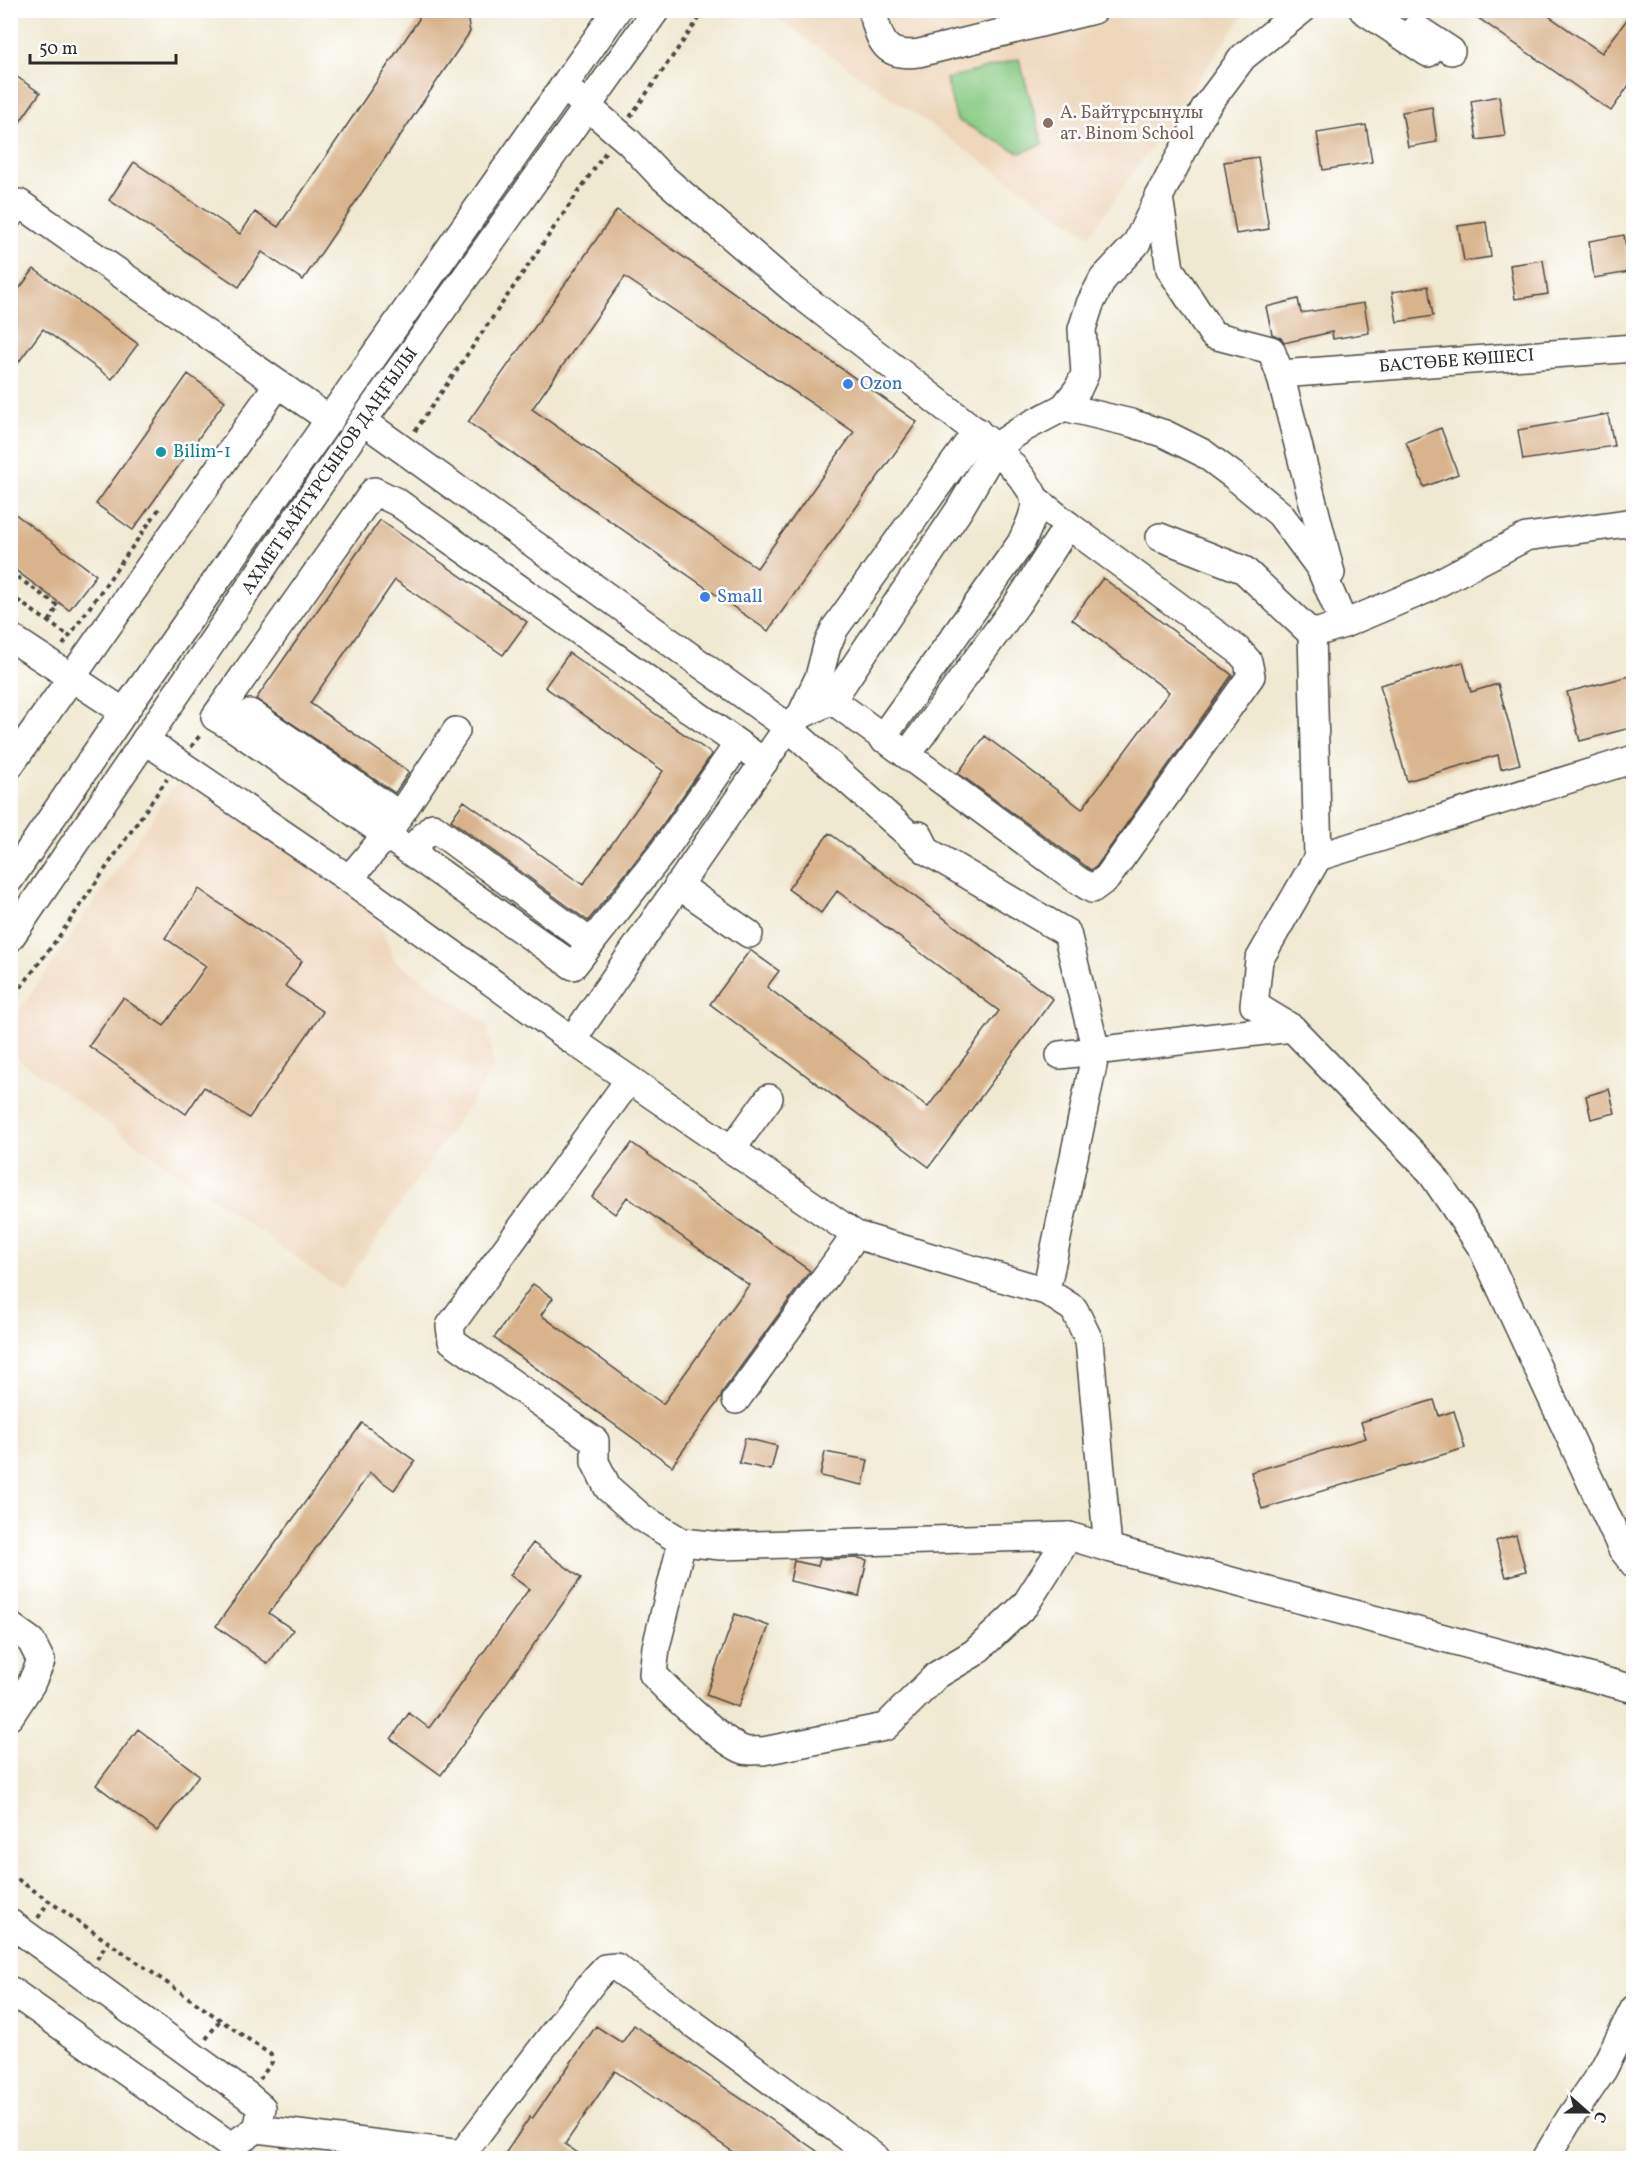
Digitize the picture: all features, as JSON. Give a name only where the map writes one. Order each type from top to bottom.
[{"type":"street","name":"АХМЕТ БАЙТҰРСЫНОВ ДАҢҒЫЛЫ","points":[[10,879],[124,712],[617,10]]},
{"type":"street","name":"АХМЕТ БАЙТҰРСЫНОВ ДАҢҒЫЛЫ","points":[[10,938],[363,421],[656,10]]},
{"type":"street","points":[[872,10],[880,40],[892,51],[902,55],[919,53],[1094,10]]},
{"type":"street","points":[[572,1040],[794,721],[819,677],[827,646],[835,628],[986,439],[1024,428],[1064,407],[1078,389],[1085,374],[1082,329],[1090,304],[1103,279],[1136,244],[1205,108],[1242,57],[1302,10]]},
{"type":"street","points":[[1363,10],[1439,52],[1390,10]]},
{"type":"street","points":[[564,87],[619,133],[659,174],[793,289],[986,439],[1015,469],[1034,498],[1238,650],[1248,661],[1251,676],[1107,878],[1092,889],[832,700]]},
{"type":"street","points":[[1159,197],[1170,269],[1213,335],[1271,350],[1280,374],[1344,624]]},
{"type":"street","points":[[13,204],[330,420]]},
{"type":"street","name":"БАСТӨБЕ КӨШЕСІ","points":[[1280,374],[1634,348]]},
{"type":"street","points":[[10,765],[278,384]]},
{"type":"street","points":[[1064,407],[1131,423],[1165,434],[1203,453],[1234,477],[1280,514],[1320,568],[1344,624]]},
{"type":"street","points":[[363,421],[794,721],[927,851],[1067,933],[1096,1051],[1046,1291]]},
{"type":"street","points":[[794,721],[832,700],[958,510],[986,439]]},
{"type":"street","points":[[738,744],[662,853],[573,966],[224,722],[374,491],[397,502],[764,762]]},
{"type":"street","points":[[882,738],[1021,543],[1032,516],[1034,498]]},
{"type":"street","points":[[1312,634],[1344,624],[1425,590],[1526,537],[1634,522]]},
{"type":"street","points":[[908,755],[1017,604],[1068,525]]},
{"type":"street","points":[[1160,537],[1244,570],[1312,634],[1318,857],[1259,960],[1254,1005],[1292,1028],[1430,1171],[1482,1248],[1622,1549],[1634,1564]]},
{"type":"street","points":[[10,637],[124,712]]},
{"type":"street","points":[[350,879],[381,830],[456,731]]},
{"type":"street","points":[[145,740],[350,879],[572,1040],[856,1235],[1046,1291],[1074,1309],[1089,1340],[1108,1548]]},
{"type":"street","points":[[1318,857],[1634,759]]},
{"type":"street","points":[[910,815],[927,851]]},
{"type":"street","points":[[678,885],[750,934]]},
{"type":"street","points":[[1060,1056],[1292,1028]]},
{"type":"street","points":[[629,1080],[450,1326],[452,1341],[595,1441],[595,1462],[608,1488],[641,1517],[682,1542],[721,1546],[1069,1536],[1634,1689]]},
{"type":"street","points":[[731,1150],[769,1098]]},
{"type":"street","points":[[736,1400],[856,1235]]},
{"type":"street","points":[[682,1542],[656,1647],[653,1674],[669,1692],[726,1738],[744,1750],[763,1751],[885,1727],[937,1675],[974,1653],[1025,1605],[1069,1536]]},
{"type":"street","points":[[10,1626],[31,1641],[41,1661],[31,1684],[10,1716]]},
{"type":"street","points":[[10,1923],[248,2096],[262,2108],[257,2128],[231,2146],[10,1990]]},
{"type":"street","points":[[257,2128],[466,2156],[594,1980],[605,1968],[616,1966],[876,2158]]},
{"type":"street","points":[[1546,2158],[1603,2070],[1634,2009]]},
{"type":"path","points":[[403,449],[705,10]]},
{"type":"path","points":[[10,572],[58,606],[49,622]]},
{"type":"path","points":[[10,595],[90,651]]},
{"type":"path","points":[[10,1002],[60,935],[178,763],[224,722]]},
{"type":"path","points":[[10,1874],[271,2055],[272,2062],[248,2096]]},
{"type":"shaded area","name":"А. Байтұрсынұлы ат. Binom School","points":[[767,11],[1246,11],[1089,236]]},
{"type":"shaded area","points":[[180,777],[373,907],[394,960],[487,1024],[494,1068],[341,1290],[11,1054],[11,1023]]},
{"type":"green space","points":[[1019,59],[1043,144],[1020,153],[957,120],[946,79]]},
{"type":"building","points":[[417,10],[466,10],[470,32],[303,280],[262,252],[239,287],[109,200],[134,162],[240,234],[255,212],[278,227],[419,19]]},
{"type":"building","points":[[1467,10],[1540,10],[1602,53],[1634,10],[1634,78],[1611,111]]},
{"type":"building","points":[[10,72],[40,93],[10,136]]},
{"type":"building","points":[[1499,96],[1505,136],[1477,140],[1471,101]]},
{"type":"building","points":[[1432,107],[1437,142],[1408,147],[1402,112]]},
{"type":"building","points":[[1366,125],[1372,162],[1323,170],[1317,133]]},
{"type":"building","points":[[1258,157],[1269,229],[1236,234],[1224,162]]},
{"type":"building","points":[[617,210],[917,422],[768,631],[468,422]],"holes":[[[625,277],[854,432],[757,568],[532,409]]]},
{"type":"building","points":[[1486,222],[1491,257],[1464,261],[1458,226]]},
{"type":"building","points":[[1624,235],[1630,272],[1594,278],[1589,241]]},
{"type":"building","points":[[1543,260],[1548,294],[1515,299],[1510,265]]},
{"type":"building","points":[[34,269],[138,344],[112,379],[43,329],[10,374],[10,301]]},
{"type":"building","points":[[1428,286],[1433,316],[1397,322],[1392,292]]},
{"type":"building","points":[[1298,299],[1301,313],[1364,303],[1369,333],[1333,339],[1332,332],[1284,343],[1281,338],[1272,334],[1266,307]]},
{"type":"building","name":"Bilim-1","points":[[188,374],[225,401],[133,530],[96,504]]},
{"type":"building","points":[[1608,414],[1614,446],[1523,460],[1518,430]]},
{"type":"building","points":[[1441,428],[1458,474],[1424,487],[1406,442]]},
{"type":"building","points":[[10,510],[96,575],[69,610],[10,566]]},
{"type":"building","points":[[380,520],[527,622],[503,655],[395,580],[310,703],[409,772],[395,793],[256,699]]},
{"type":"building","points":[[1103,578],[1232,675],[1096,867],[1091,870],[958,773],[985,736],[1082,809],[1169,692],[1072,619]]},
{"type":"building","points":[[569,653],[712,754],[649,844],[588,921],[451,820],[464,801],[583,885],[663,771],[545,687]]},
{"type":"building","points":[[1463,662],[1471,692],[1498,684],[1520,764],[1501,769],[1498,755],[1407,781],[1380,685]]},
{"type":"building","points":[[1634,675],[1634,727],[1580,741],[1567,692]]},
{"type":"building","points":[[829,833],[1053,999],[929,1167],[710,1004],[750,950],[779,971],[767,987],[928,1107],[999,1011],[837,891],[821,913],[788,889]]},
{"type":"building","points":[[199,889],[302,961],[285,986],[323,1012],[249,1118],[204,1087],[186,1114],[89,1046],[123,998],[164,1026],[206,966],[165,938]]},
{"type":"building","points":[[1609,1089],[1615,1113],[1591,1119],[1586,1096]]},
{"type":"building","points":[[632,1143],[810,1271],[672,1466],[494,1338],[533,1284],[553,1298],[541,1315],[663,1404],[749,1285],[627,1197],[615,1214],[592,1197]]},
{"type":"building","points":[[1434,1400],[1439,1416],[1454,1411],[1465,1448],[1262,1509],[1251,1472],[1366,1438],[1361,1422]]},
{"type":"building","points":[[362,1423],[415,1461],[394,1490],[370,1473],[269,1613],[293,1630],[268,1664],[216,1626]]},
{"type":"building","points":[[745,1438],[777,1446],[771,1470],[739,1463]]},
{"type":"building","points":[[825,1452],[868,1460],[863,1485],[820,1476]]},
{"type":"building","points":[[1516,1535],[1526,1571],[1506,1577],[1496,1541]]},
{"type":"building","points":[[533,1543],[581,1578],[441,1775],[391,1739],[409,1713],[429,1728],[529,1589],[510,1575]]},
{"type":"building","points":[[858,1558],[867,1560],[859,1596],[790,1581],[794,1561],[818,1566],[820,1559]]},
{"type":"building","points":[[735,1614],[769,1626],[738,1707],[706,1695]]},
{"type":"building","points":[[138,1729],[199,1775],[157,1831],[96,1785]]},
{"type":"building","points":[[634,2025],[827,2158],[742,2158],[615,2071],[565,2144],[585,2158],[502,2158],[530,2117],[532,2119],[596,2026],[622,2043]]},
{"type":"place","name":"А. Байтұрсынұлы ат. Binom School","points":[[1048,123]]},
{"type":"place","name":"Ozon","points":[[848,384]]},
{"type":"place","name":"Bilim-1","points":[[161,452]]},
{"type":"place","name":"Small","points":[[705,597]]}]
